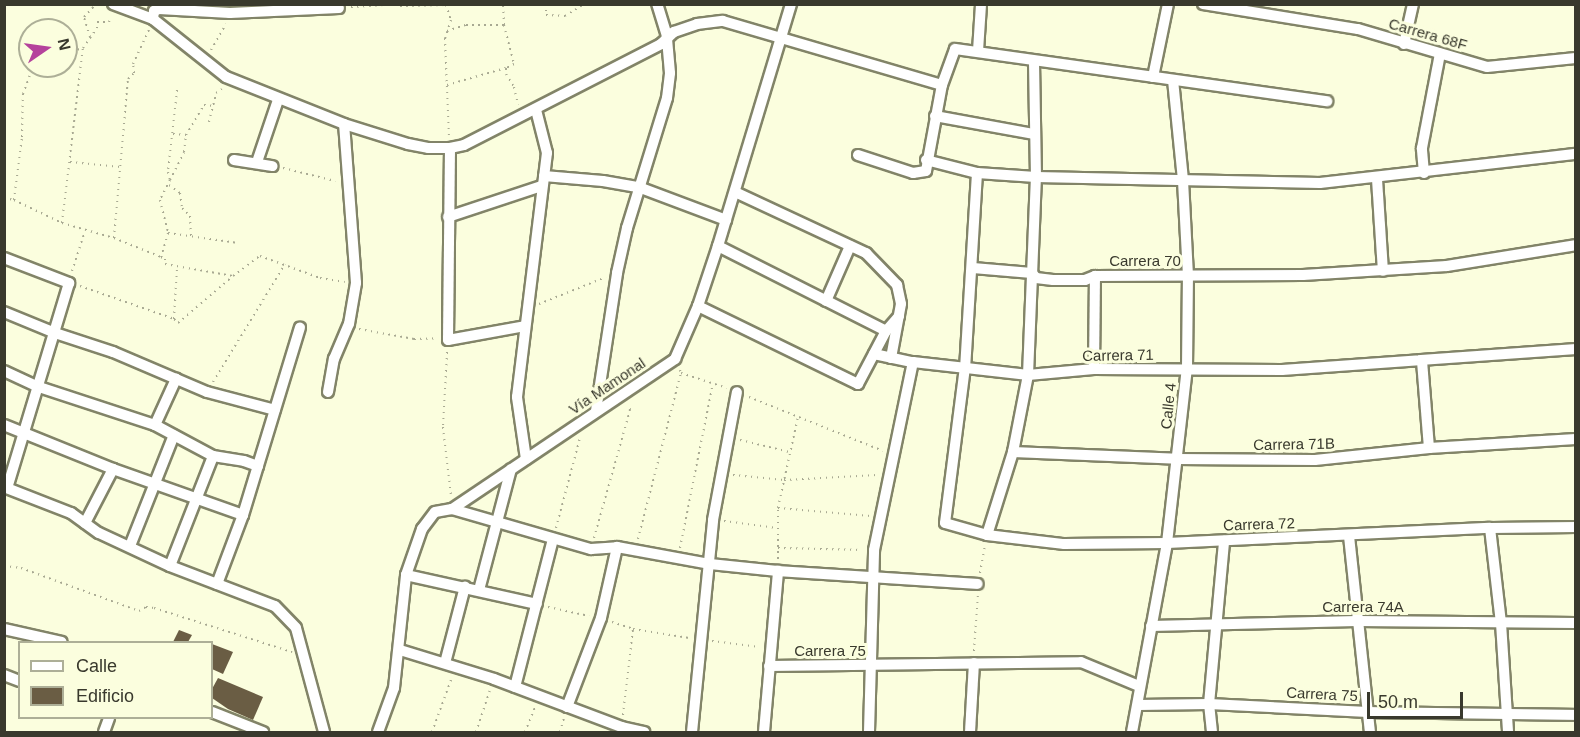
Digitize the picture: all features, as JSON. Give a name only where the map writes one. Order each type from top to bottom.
[{"type":"street","points":[[596,411],[617,273],[668,98],[670,73],[667,36],[657,4]]},
{"type":"street","points":[[675,359],[698,306],[718,246],[791,4]]},
{"type":"street","points":[[978,51],[981,4]]},
{"type":"street","points":[[1153,77],[1168,4]]},
{"type":"street","name":"Carrera 68F","points":[[1203,4],[1358,29],[1487,67],[1575,58]]},
{"type":"street","points":[[1404,44],[1413,4]]},
{"type":"street","points":[[115,5],[153,19],[234,81],[344,124],[408,144],[450,148],[464,145],[661,44],[667,36],[697,24],[723,21],[942,85]]},
{"type":"street","points":[[153,19],[154,11],[159,9],[230,13],[339,8]]},
{"type":"street","points":[[858,156],[914,172],[926,171],[926,160],[942,85],[955,50],[978,51],[1034,62],[1327,101]]},
{"type":"street","points":[[1424,173],[1422,148],[1440,54]]},
{"type":"street","points":[[987,535],[1013,452],[1028,375],[1036,177],[1034,62]]},
{"type":"street","name":"Calle 4","points":[[1132,732],[1167,543],[1187,368],[1188,276],[1183,180],[1173,80]]},
{"type":"street","points":[[258,162],[278,100]]},
{"type":"street","points":[[526,459],[517,397],[547,153],[536,110]]},
{"type":"street","points":[[935,116],[1034,134]]},
{"type":"street","points":[[328,392],[334,359],[347,327],[356,283],[344,124]]},
{"type":"street","points":[[450,148],[448,337],[525,326]]},
{"type":"street","points":[[926,160],[977,173],[1036,177],[1320,183],[1377,179],[1575,154]]},
{"type":"street","points":[[234,160],[273,166]]},
{"type":"street","points":[[965,368],[973,268],[977,173]]},
{"type":"street","points":[[1377,179],[1383,271]]},
{"type":"street","points":[[448,217],[543,181],[603,180],[640,188],[726,220]]},
{"type":"street","points":[[735,192],[866,253],[897,285],[901,304],[891,358]]},
{"type":"street","name":"Carrera 70","points":[[973,268],[1032,273],[1043,279],[1085,280],[1095,276],[1383,271],[1447,266],[1575,245]]},
{"type":"street","points":[[718,246],[885,331]]},
{"type":"street","points":[[826,301],[849,246]]},
{"type":"street","points":[[4,258],[69,283],[39,387],[6,487],[71,513],[99,533],[170,566],[275,606],[296,628],[301,655],[324,723],[324,732]]},
{"type":"street","points":[[1094,369],[1095,276]]},
{"type":"street","points":[[698,306],[858,384],[885,331],[899,315]]},
{"type":"street","points":[[4,312],[55,333],[113,352],[207,392],[275,410]]},
{"type":"street","points":[[218,584],[243,515],[300,327]]},
{"type":"street","name":"Carrera 71","points":[[874,354],[913,362],[1028,375],[1094,369],[1282,370],[1575,349]]},
{"type":"street","name":"Vía Mamonal","points":[[378,732],[394,688],[400,651],[406,575],[422,529],[435,512],[452,509],[675,359]]},
{"type":"street","points":[[1422,361],[1429,448]]},
{"type":"street","points":[[869,732],[873,666],[874,550],[913,362]]},
{"type":"street","name":"Carrera 72","points":[[965,368],[945,523],[987,535],[1064,544],[1167,543],[1490,528],[1575,527]]},
{"type":"street","points":[[4,371],[39,387],[154,425],[213,456],[244,461],[258,466]]},
{"type":"street","points":[[154,425],[176,379]]},
{"type":"street","points":[[692,732],[713,520],[738,392]]},
{"type":"street","points":[[4,425],[113,469],[243,515]]},
{"type":"street","points":[[130,546],[174,435]]},
{"type":"street","name":"Carrera 71B","points":[[1013,452],[1178,459],[1315,460],[1429,448],[1575,439]]},
{"type":"street","points":[[170,566],[213,456]]},
{"type":"street","points":[[85,523],[113,469]]},
{"type":"street","points":[[479,590],[511,469]]},
{"type":"street","points":[[452,509],[591,549],[617,547],[710,564],[778,571],[978,584]]},
{"type":"street","points":[[1490,528],[1501,623],[1508,732]]},
{"type":"street","points":[[1349,536],[1370,732]]},
{"type":"street","points":[[515,687],[553,539]]},
{"type":"street","points":[[1212,732],[1209,704],[1224,541]]},
{"type":"street","points":[[567,707],[600,618],[617,547]]},
{"type":"street","points":[[764,732],[778,571]]},
{"type":"street","points":[[406,575],[537,604]]},
{"type":"street","points":[[445,663],[465,587]]},
{"type":"street","name":"Carrera 74A","points":[[1151,626],[1358,621],[1575,623]]},
{"type":"street","points":[[4,629],[58,641]]},
{"type":"street","points":[[400,651],[456,666],[622,728],[644,732]]},
{"type":"street","name":"Carrera 75","points":[[769,666],[1081,662],[1140,686]]},
{"type":"street","points":[[970,732],[974,663]]},
{"type":"street","name":"Carrera 75","points":[[1138,705],[1209,704],[1368,712],[1575,715]]},
{"type":"street","points":[[213,712],[263,732]]},
{"type":"path","points":[[90,37],[84,17],[96,4]]},
{"type":"path","points":[[447,85],[471,81],[514,64],[504,25],[503,4]]},
{"type":"path","points":[[546,4],[546,15],[565,16],[584,4]]},
{"type":"path","points":[[62,223],[83,48],[97,28],[97,22],[109,22],[115,5]]},
{"type":"path","points":[[339,8],[446,5],[452,20],[445,38],[450,148]]},
{"type":"path","points":[[204,58],[217,43],[230,13]]},
{"type":"path","points":[[114,238],[128,79],[134,73],[133,63],[153,19]]},
{"type":"path","points":[[447,31],[466,25],[504,25]]},
{"type":"path","points":[[78,49],[83,48]]},
{"type":"path","points":[[506,68],[521,117]]},
{"type":"path","points":[[14,200],[22,137],[23,94],[29,78]]},
{"type":"path","points":[[209,122],[216,93],[234,81]]},
{"type":"path","points":[[170,180],[168,172],[173,134],[174,96],[177,90]]},
{"type":"path","points":[[161,257],[168,233],[160,200],[183,152],[186,135],[204,105],[213,106]]},
{"type":"path","points":[[173,134],[186,135]]},
{"type":"path","points":[[70,162],[121,166]]},
{"type":"path","points":[[273,166],[347,184]]},
{"type":"path","points":[[169,185],[180,193],[182,208],[190,216],[191,237]]},
{"type":"path","points":[[4,198],[14,200],[62,223],[114,238],[161,257],[165,259],[165,264],[177,268],[233,276]]},
{"type":"path","points":[[85,231],[69,283],[174,319],[178,323],[260,256],[320,278],[356,283]]},
{"type":"path","points":[[168,233],[238,243]]},
{"type":"path","points":[[207,392],[285,264]]},
{"type":"path","points":[[174,319],[177,268]]},
{"type":"path","points":[[527,309],[617,273]]},
{"type":"path","points":[[347,327],[414,339],[448,337],[443,427],[452,509]]},
{"type":"path","points":[[634,551],[681,373],[675,359]]},
{"type":"path","points":[[681,373],[738,392],[893,455]]},
{"type":"path","points":[[678,558],[713,383]]},
{"type":"path","points":[[591,549],[630,410],[627,390]]},
{"type":"path","points":[[778,571],[778,508],[798,417]]},
{"type":"path","points":[[553,539],[586,418]]},
{"type":"path","points":[[728,438],[790,452]]},
{"type":"path","points":[[722,473],[784,480],[888,474]]},
{"type":"path","points":[[778,508],[880,516]]},
{"type":"path","points":[[713,520],[778,528]]},
{"type":"path","points":[[974,663],[978,584],[987,535]]},
{"type":"path","points":[[778,548],[874,550]]},
{"type":"path","points":[[4,566],[21,568],[139,611],[146,607],[154,608],[271,648],[301,655]]},
{"type":"path","points":[[537,604],[600,618],[633,630],[771,648]]},
{"type":"path","points":[[622,728],[633,630]]},
{"type":"path","points":[[432,732],[456,666]]},
{"type":"path","points":[[476,732],[494,679]]},
{"type":"path","points":[[525,732],[539,696]]},
{"type":"path","points":[[560,732],[567,707]]},
{"type":"building","points":[[179,630],[192,635],[189,641],[174,641]]},
{"type":"building","points":[[213,644],[233,652],[223,674],[213,669]]},
{"type":"building","points":[[218,678],[263,697],[253,720],[228,709],[213,699],[213,687]]}]
